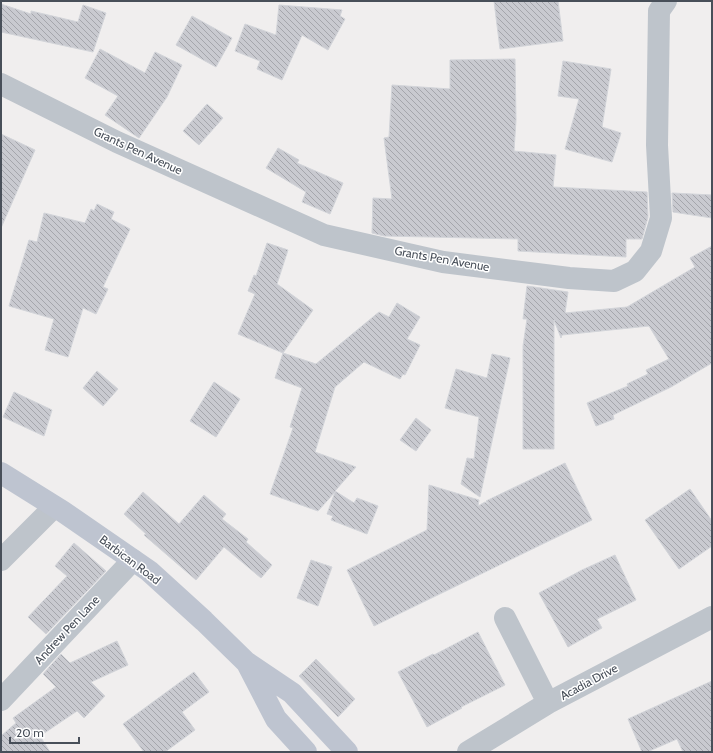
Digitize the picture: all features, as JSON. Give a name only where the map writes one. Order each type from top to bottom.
[{"type":"main road","name":"Barbican Road","points":[[1,473],[148,571],[204,621],[246,662],[292,693],[347,752]]},
{"type":"main road","name":"Barbican Road","points":[[246,662],[276,719],[306,752]]},
{"type":"street","name":"Grants Pen Avenue","points":[[1,84],[117,142],[324,235],[443,262],[569,278],[614,281],[635,271],[651,251],[661,218],[657,145],[659,11],[666,1]]},
{"type":"street","points":[[1,560],[54,507]]},
{"type":"street","name":"Andrew Pen Lane","points":[[1,700],[132,560]]},
{"type":"street","name":"Acadia Drive","points":[[468,752],[548,703],[712,617]]},
{"type":"street","points":[[505,618],[548,703]]},
{"type":"building","points":[[494,1],[558,1],[563,41],[500,49]]},
{"type":"building","points":[[1,4],[31,14],[31,11],[78,22],[83,5],[106,13],[93,52],[1,32]]},
{"type":"building","points":[[279,5],[342,10],[340,16],[345,19],[328,50],[302,35],[282,80],[257,69],[260,61],[235,51],[245,24],[276,35]]},
{"type":"building","points":[[192,16],[232,38],[216,67],[176,45]]},
{"type":"building","points":[[100,49],[145,73],[155,52],[182,65],[167,97],[139,138],[105,115],[118,96],[85,78]]},
{"type":"building","points":[[515,59],[516,120],[514,151],[556,155],[553,187],[647,192],[648,217],[642,239],[626,239],[626,257],[518,251],[518,239],[384,236],[372,233],[373,198],[392,199],[384,138],[389,137],[392,85],[450,89],[450,60]]},
{"type":"building","points":[[563,61],[611,69],[602,127],[621,133],[612,162],[565,149],[579,99],[558,96]]},
{"type":"building","points":[[207,104],[223,118],[199,145],[183,131]]},
{"type":"building","points":[[1,134],[35,150],[1,228]]},
{"type":"building","points":[[278,148],[299,160],[297,163],[343,183],[330,214],[302,202],[306,192],[266,168]]},
{"type":"building","points":[[672,193],[712,195],[712,218],[673,212]]},
{"type":"building","points":[[97,204],[114,212],[111,219],[130,229],[103,287],[108,289],[96,314],[83,308],[68,357],[45,350],[54,319],[9,306],[29,240],[37,242],[44,213],[85,223],[91,209],[94,211]]},
{"type":"building","points":[[267,243],[288,250],[277,284],[313,310],[283,353],[238,334],[255,294],[248,291],[254,275],[256,276]]},
{"type":"building","points":[[712,246],[712,363],[671,387],[613,415],[614,419],[596,426],[587,403],[628,386],[627,384],[648,374],[646,370],[669,359],[649,326],[562,335],[561,338],[554,320],[554,449],[523,449],[523,346],[527,319],[523,319],[527,286],[568,292],[565,313],[627,307],[695,267],[690,258]]},
{"type":"building","points":[[397,303],[420,317],[407,339],[420,345],[405,375],[403,374],[400,379],[364,362],[335,387],[315,452],[356,467],[335,491],[354,503],[357,498],[378,506],[367,534],[331,520],[333,516],[327,514],[335,492],[318,511],[270,494],[293,428],[290,427],[302,388],[275,378],[283,353],[316,364],[379,312],[389,317]]},
{"type":"building","points":[[492,354],[510,358],[480,497],[461,484],[467,458],[474,459],[479,417],[445,408],[456,369],[487,378]]},
{"type":"building","points":[[97,371],[118,389],[103,406],[83,388]]},
{"type":"building","points":[[214,382],[240,399],[216,437],[190,421]]},
{"type":"building","points":[[14,392],[52,410],[44,436],[3,417]]},
{"type":"building","points":[[416,418],[431,430],[416,451],[400,440]]},
{"type":"building","points":[[565,463],[592,520],[374,626],[347,570],[427,530],[429,485],[479,500],[478,506],[485,502],[489,504],[486,501]]},
{"type":"building","points":[[690,489],[712,521],[712,546],[679,569],[645,520]]},
{"type":"building","points":[[143,492],[179,524],[204,495],[226,514],[222,519],[248,539],[246,542],[272,565],[261,578],[224,547],[196,580],[144,535],[146,534],[124,514]]},
{"type":"building","points":[[74,543],[106,571],[46,634],[28,617],[67,576],[55,566]]},
{"type":"building","points":[[615,555],[636,600],[597,619],[602,628],[568,647],[539,593],[582,570]]},
{"type":"building","points":[[311,560],[332,567],[318,606],[297,598]]},
{"type":"building","points":[[478,632],[505,685],[461,707],[462,708],[427,727],[398,672]]},
{"type":"building","points":[[117,641],[128,665],[91,682],[105,696],[84,718],[77,711],[40,736],[50,752],[1,752],[1,736],[16,723],[13,718],[56,687],[43,674],[61,654],[70,663]]},
{"type":"building","points":[[316,659],[355,699],[338,717],[299,676]]},
{"type":"building","points":[[194,672],[209,692],[182,712],[195,730],[165,752],[144,752],[123,724]]},
{"type":"building","points":[[712,681],[712,752],[683,752],[677,739],[647,752],[642,752],[628,719]]}]
